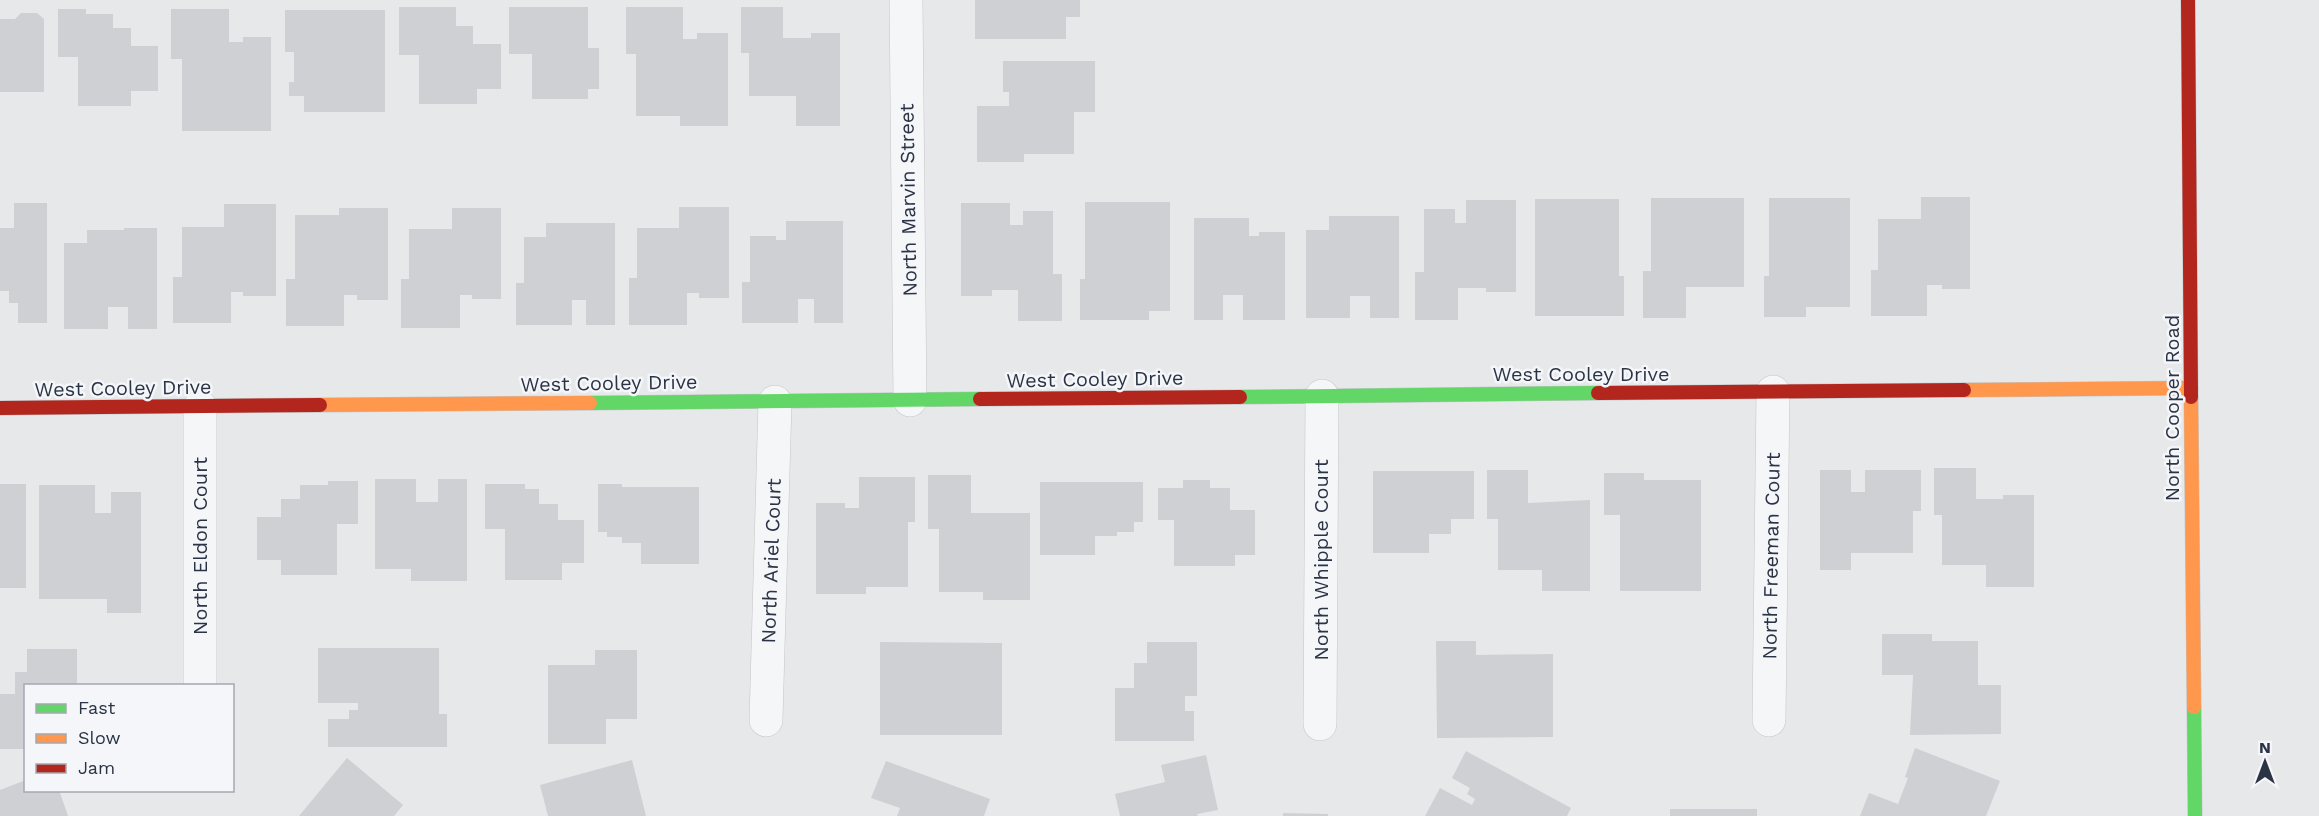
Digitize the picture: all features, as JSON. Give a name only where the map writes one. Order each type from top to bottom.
[{"type":"street","name":"North Marvin Street","points":[[906,0],[910,400]]},
{"type":"street","name":"North Cooper Road","points":[[2188,0],[2194,816]]},
{"type":"street","name":"West Cooley Drive","points":[[0,408],[2191,388]]},
{"type":"street","name":"North Freeman Court","points":[[1769,720],[1773,392]]},
{"type":"street","name":"North Whipple Court","points":[[1320,724],[1322,396]]},
{"type":"street","name":"North Ariel Court","points":[[766,720],[775,402]]},
{"type":"street","name":"North Eldon Court","points":[[200,407],[200,684]]},
{"type":"building","points":[[975,0],[1080,0],[1080,17],[1066,17],[1066,39],[975,39]]},
{"type":"building","points":[[399,7],[456,7],[456,26],[473,26],[473,44],[501,44],[501,89],[477,89],[477,104],[419,104],[419,55],[399,55]]},
{"type":"building","points":[[509,7],[588,7],[588,48],[599,48],[599,89],[588,89],[588,99],[532,99],[532,54],[509,54]]},
{"type":"building","points":[[626,7],[683,7],[683,39],[697,39],[697,33],[728,33],[728,126],[680,126],[680,116],[636,116],[636,54],[626,54]]},
{"type":"building","points":[[741,7],[783,7],[783,38],[811,38],[811,33],[840,33],[840,126],[796,126],[796,96],[749,96],[749,53],[741,53]]},
{"type":"building","points":[[58,9],[86,9],[86,14],[113,14],[113,28],[131,28],[131,46],[158,46],[158,91],[131,91],[131,106],[78,106],[78,57],[58,57]]},
{"type":"building","points":[[171,9],[229,9],[229,42],[243,42],[243,37],[271,37],[271,131],[182,131],[182,59],[171,59]]},
{"type":"building","points":[[285,10],[385,10],[385,112],[304,112],[304,96],[289,96],[289,82],[294,82],[294,52],[285,52]]},
{"type":"building","points":[[21,13],[37,13],[44,19],[44,92],[0,92],[0,19],[15,19]]},
{"type":"building","points":[[1003,61],[1095,61],[1095,112],[1074,112],[1074,154],[1024,154],[1024,162],[977,162],[977,106],[1009,106],[1009,92],[1003,92]]},
{"type":"building","points":[[1921,197],[1970,197],[1970,289],[1942,289],[1942,285],[1927,285],[1927,316],[1871,316],[1871,270],[1878,270],[1878,219],[1921,219]]},
{"type":"building","points":[[1651,198],[1744,198],[1744,287],[1686,287],[1686,318],[1643,318],[1643,271],[1651,271]]},
{"type":"building","points":[[1769,198],[1850,198],[1850,307],[1806,307],[1806,317],[1764,317],[1764,276],[1769,276]]},
{"type":"building","points":[[1535,199],[1619,199],[1619,276],[1624,276],[1624,316],[1535,316]]},
{"type":"building","points":[[1466,200],[1516,200],[1516,292],[1486,292],[1486,288],[1458,288],[1458,320],[1415,320],[1415,272],[1424,272],[1424,209],[1455,209],[1455,223],[1466,223]]},
{"type":"building","points":[[1085,202],[1170,202],[1170,311],[1149,311],[1149,320],[1080,320],[1080,279],[1085,279]]},
{"type":"building","points":[[14,203],[47,203],[47,323],[18,323],[18,303],[9,303],[9,291],[0,291],[0,228],[14,228]]},
{"type":"building","points":[[961,203],[1010,203],[1010,225],[1023,225],[1023,211],[1053,211],[1053,274],[1062,274],[1062,321],[1018,321],[1018,290],[992,290],[992,296],[961,296]]},
{"type":"building","points":[[224,204],[276,204],[276,296],[243,296],[243,292],[231,292],[231,323],[173,323],[173,277],[182,277],[182,227],[224,227]]},
{"type":"building","points":[[679,207],[729,207],[729,298],[699,298],[699,293],[687,293],[687,325],[629,325],[629,278],[637,278],[637,228],[679,228]]},
{"type":"building","points":[[339,208],[388,208],[388,300],[357,300],[357,295],[344,295],[344,326],[286,326],[286,279],[295,279],[295,215],[339,215]]},
{"type":"building","points":[[452,208],[501,208],[501,299],[472,299],[472,295],[460,295],[460,328],[401,328],[401,279],[409,279],[409,229],[452,229]]},
{"type":"building","points":[[1329,216],[1399,216],[1399,318],[1370,318],[1370,296],[1350,296],[1350,318],[1306,318],[1306,230],[1329,230]]},
{"type":"building","points":[[1194,218],[1249,218],[1249,236],[1259,236],[1259,232],[1285,232],[1285,320],[1243,320],[1243,295],[1223,295],[1223,320],[1194,320]]},
{"type":"building","points":[[786,221],[843,221],[843,323],[814,323],[814,299],[798,299],[798,323],[742,323],[742,282],[750,282],[750,236],[776,236],[776,240],[786,240]]},
{"type":"building","points":[[546,223],[615,223],[615,325],[586,325],[586,300],[572,300],[572,325],[516,325],[516,283],[524,283],[524,237],[546,237]]},
{"type":"building","points":[[124,228],[157,228],[157,329],[128,329],[128,307],[108,307],[108,329],[64,329],[64,243],[87,243],[87,230],[124,230]]},
{"type":"building","points":[[1934,468],[1976,468],[1976,499],[2003,499],[2003,495],[2034,495],[2034,587],[1986,587],[1986,565],[1942,565],[1942,515],[1934,515]]},
{"type":"building","points":[[1487,470],[1528,470],[1528,503],[1590,500],[1590,591],[1542,591],[1542,570],[1498,570],[1498,519],[1487,519]]},
{"type":"building","points":[[1820,470],[1851,470],[1851,492],[1865,492],[1865,470],[1921,470],[1921,511],[1913,511],[1913,553],[1851,553],[1851,570],[1820,570]]},
{"type":"building","points":[[1373,471],[1474,471],[1474,519],[1451,519],[1451,534],[1429,534],[1429,553],[1373,553]]},
{"type":"building","points":[[1604,473],[1644,473],[1644,480],[1701,480],[1701,591],[1620,591],[1620,515],[1604,515]]},
{"type":"building","points":[[928,475],[971,475],[971,513],[1030,513],[1030,600],[983,600],[983,592],[939,592],[939,529],[928,529]]},
{"type":"building","points":[[859,477],[915,477],[915,522],[908,522],[908,587],[866,587],[866,594],[816,594],[816,503],[845,503],[845,508],[859,508]]},
{"type":"building","points":[[375,479],[416,479],[416,502],[438,502],[438,479],[467,479],[467,581],[411,581],[411,569],[375,569]]},
{"type":"building","points":[[1183,480],[1210,480],[1210,488],[1230,488],[1230,510],[1255,510],[1255,555],[1235,555],[1235,566],[1174,566],[1174,520],[1158,520],[1158,488],[1183,488]]},
{"type":"building","points":[[328,481],[358,481],[358,524],[337,524],[337,575],[281,575],[281,560],[257,560],[257,517],[281,517],[281,499],[300,499],[300,485],[328,485]]},
{"type":"building","points":[[1040,482],[1143,482],[1143,522],[1134,522],[1134,532],[1117,532],[1117,536],[1095,536],[1095,555],[1040,555]]},
{"type":"building","points":[[0,484],[26,484],[26,588],[0,588]]},
{"type":"building","points":[[485,484],[525,484],[525,489],[539,489],[539,504],[558,504],[558,520],[584,520],[584,563],[562,563],[562,580],[505,580],[505,529],[485,529]]},
{"type":"building","points":[[598,484],[622,484],[622,487],[699,487],[699,564],[641,564],[641,543],[622,543],[622,537],[607,537],[607,532],[598,532]]},
{"type":"building","points":[[39,485],[95,485],[95,513],[111,513],[111,492],[141,492],[141,613],[107,613],[107,599],[39,599]]},
{"type":"building","points":[[1882,634],[1932,634],[1932,641],[1978,641],[1978,685],[2001,685],[2001,734],[1910,735],[1913,675],[1882,675]]},
{"type":"building","points":[[1436,641],[1476,641],[1476,655],[1553,654],[1553,737],[1437,738]]},
{"type":"building","points":[[880,642],[1002,643],[1002,735],[880,735]]},
{"type":"building","points":[[1147,642],[1197,642],[1197,696],[1185,696],[1185,711],[1194,711],[1194,741],[1115,741],[1115,688],[1134,688],[1134,663],[1147,663]]},
{"type":"building","points":[[318,648],[439,648],[439,714],[447,714],[447,747],[328,747],[328,719],[349,719],[349,710],[358,710],[358,703],[318,703]]},
{"type":"building","points":[[27,649],[77,649],[77,684],[24,684],[24,749],[0,749],[0,694],[15,694],[15,672],[27,672]]},
{"type":"building","points":[[595,650],[637,650],[637,719],[606,719],[606,744],[548,744],[548,665],[595,665]]},
{"type":"building","points":[[1915,748],[2000,781],[1986,816],[1860,816],[1869,793],[1898,804],[1908,778],[1905,777]]},
{"type":"building","points":[[1466,751],[1571,808],[1567,816],[1425,816],[1440,788],[1472,805],[1475,799],[1467,794],[1470,788],[1452,778]]},
{"type":"building","points":[[1206,755],[1218,810],[1197,814],[1198,816],[1120,816],[1115,794],[1165,782],[1161,765]]},
{"type":"building","points":[[347,758],[403,805],[394,816],[299,816]]},
{"type":"building","points":[[632,760],[646,816],[548,816],[540,785]]},
{"type":"building","points":[[886,761],[990,799],[984,816],[897,816],[900,808],[871,798]]},
{"type":"building","points":[[24,781],[24,792],[60,792],[68,816],[0,816],[0,790]]},
{"type":"building","points":[[1670,809],[1757,809],[1757,816],[1670,816]]},
{"type":"building","points":[[1283,813],[1328,814],[1328,816],[1283,816]]},
{"type":"traffic: fast","points":[[1240,397],[1598,393]]},
{"type":"traffic: fast","points":[[590,403],[980,399]]},
{"type":"traffic: fast","points":[[2194,707],[2195,816]]},
{"type":"traffic: slow","points":[[1964,390],[2191,388]]},
{"type":"traffic: slow","points":[[2191,397],[2194,707]]},
{"type":"traffic: slow","points":[[320,405],[590,403]]},
{"type":"traffic: jam","points":[[2188,0],[2191,397]]},
{"type":"traffic: jam","points":[[1598,393],[1964,390]]},
{"type":"traffic: jam","points":[[980,399],[1240,397]]},
{"type":"traffic: jam","points":[[0,408],[320,405]]}]
